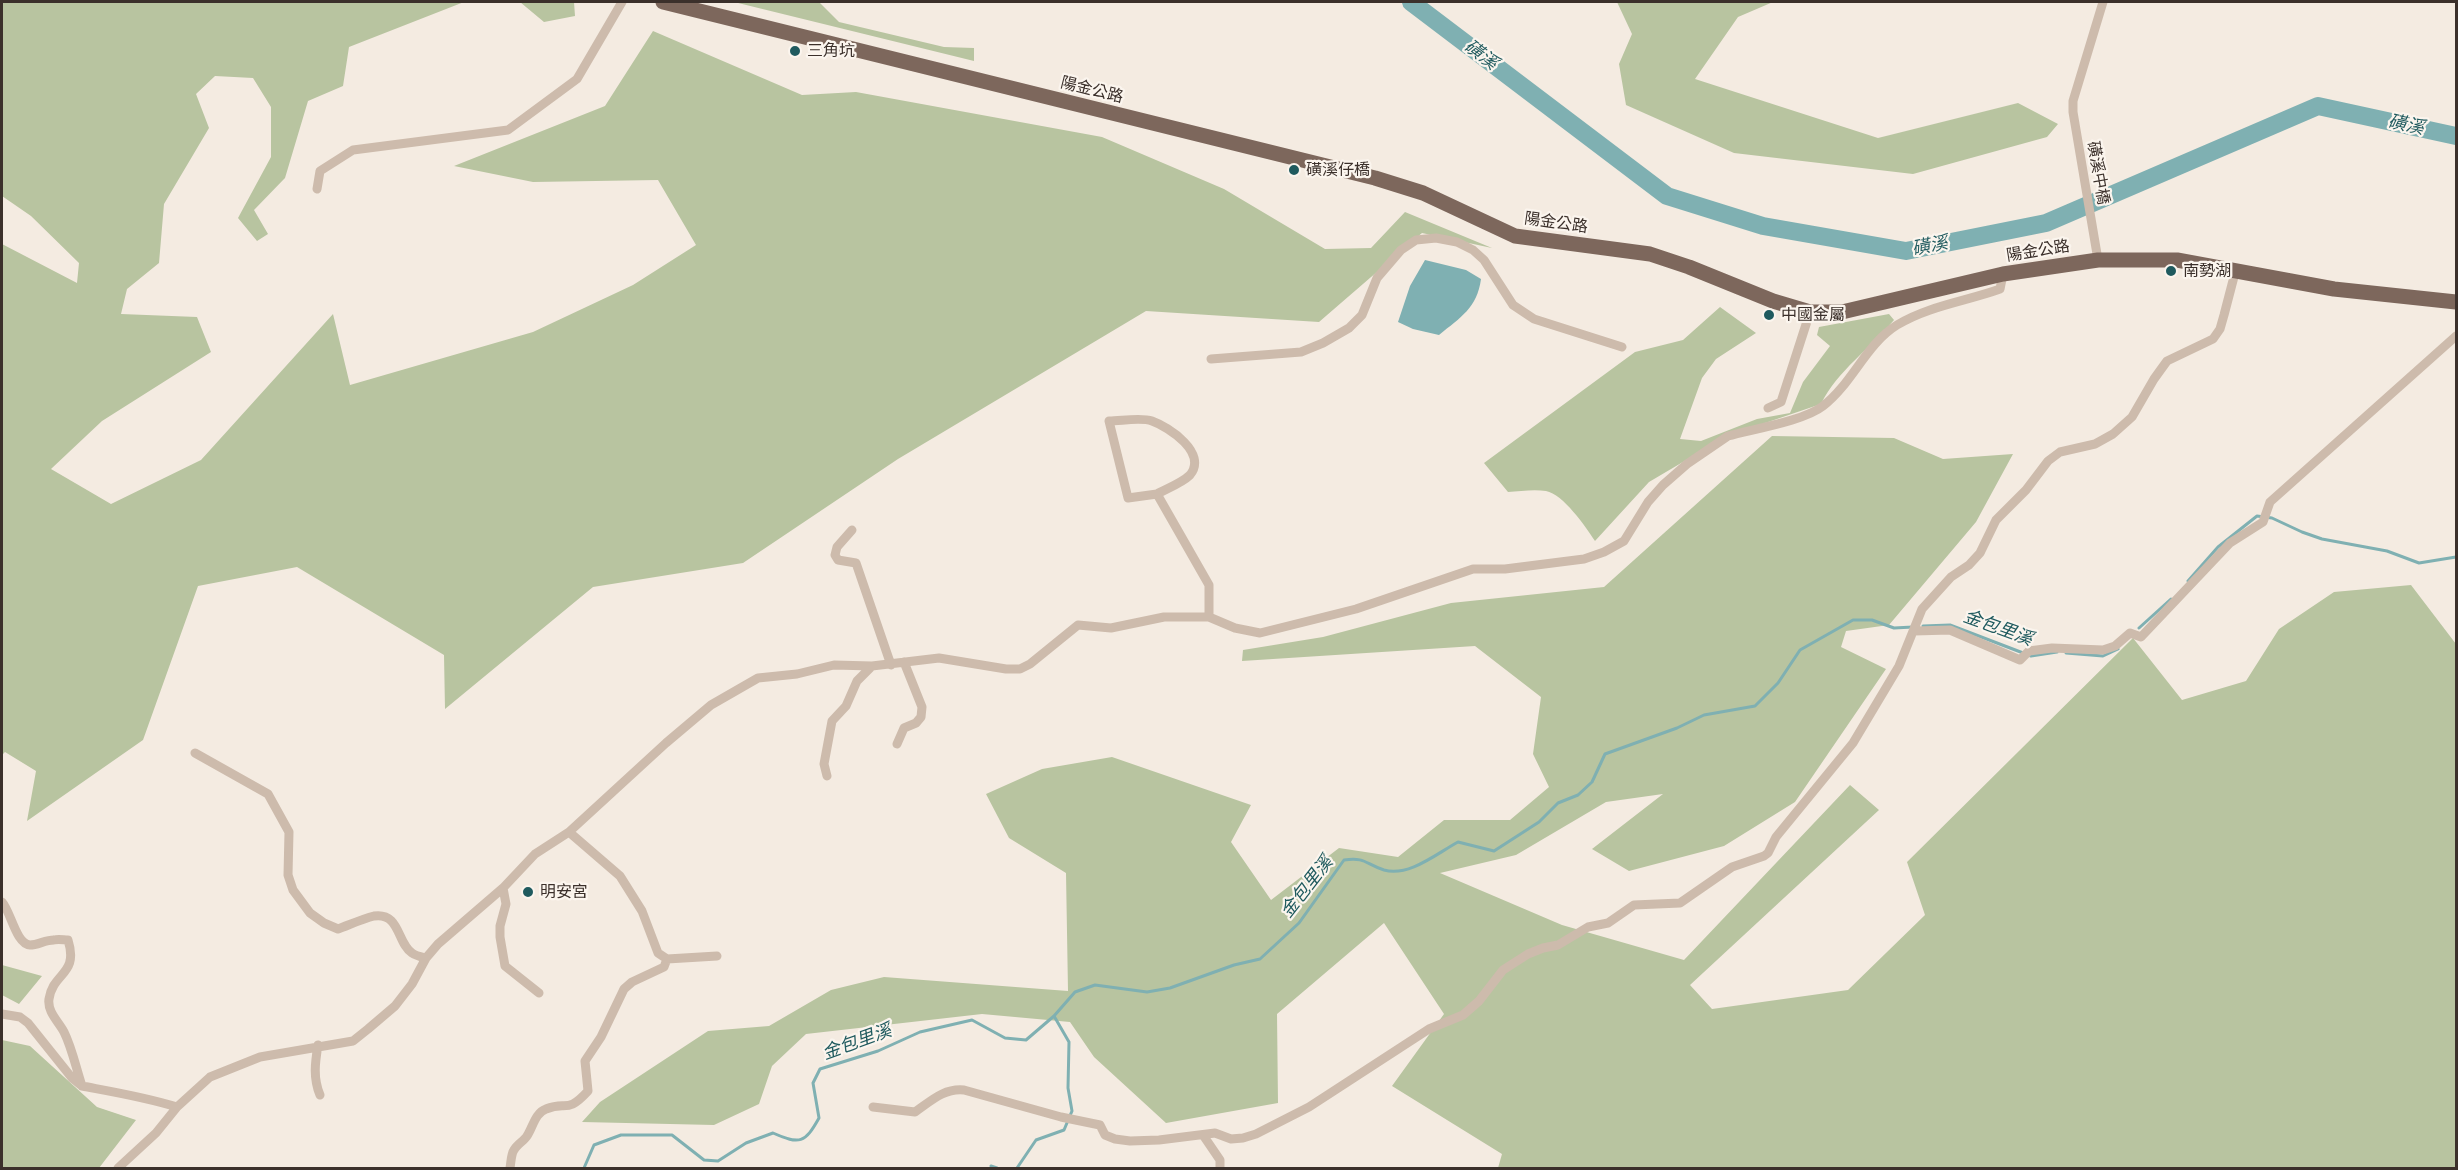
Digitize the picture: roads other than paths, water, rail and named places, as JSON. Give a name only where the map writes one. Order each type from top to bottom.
[{"type":"main road","name":"陽金公路","points":[[663,2],[1375,178],[1423,193],[1515,236],[1650,254],[1773,301],[1810,312],[1842,312],[2003,274],[2098,260],[2178,260],[2334,289],[2457,302]]},
{"type":"street","points":[[318,189],[320,171],[353,150],[508,129],[577,79],[622,2]]},
{"type":"street","name":"磺溪中橋","points":[[2098,260],[2073,101],[2103,2]]},
{"type":"street","points":[[1211,359],[1301,352],[1323,343],[1349,328],[1362,315],[1377,278],[1401,250],[1416,240],[1436,238],[1457,242],[1473,250],[1484,260],[1513,305],[1534,319],[1622,347]]},
{"type":"street","points":[[873,1107],[915,1112],[952,1089],[964,1090],[1061,1118],[1100,1125],[1105,1135],[1115,1139],[1159,1140],[1215,1133],[1231,1139],[1243,1138],[1256,1134],[1309,1107],[1421,1034],[1463,1015],[1479,1001],[1503,970],[1528,954],[1558,945],[1588,927],[1608,923],[1634,906],[1680,903],[1732,867],[1768,853],[1776,837],[1853,743],[1899,666],[1922,609],[1951,577],[1969,565],[1980,553],[1996,520],[2026,490],[2048,461],[2060,452],[2095,444],[2112,434],[2132,417],[2167,361],[2212,339],[2220,329],[2235,269]]},
{"type":"street","points":[[118,1168],[156,1133],[177,1107],[210,1077],[225,1069],[260,1057],[318,1045],[353,1041],[395,1006],[412,984],[426,958],[438,944],[503,888],[535,854],[569,832],[711,705],[758,678],[797,674],[834,664],[891,665],[939,658],[1006,669],[1020,669],[1030,664],[1078,625],[1111,628],[1164,618],[1209,617],[1235,628],[1260,633],[1356,609],[1473,569],[1505,569],[1572,560],[1604,552],[1624,541],[1648,502],[1663,485],[1718,442],[1728,436],[1817,410],[1832,398],[1875,346],[1896,326],[1933,309],[2000,289],[2003,274]]},
{"type":"street","points":[[1768,408],[1781,402],[1810,312]]},
{"type":"street","points":[[1914,631],[1950,630],[2020,660],[2026,655],[2052,648],[2103,650],[2115,646],[2130,633],[2141,637],[2230,543],[2263,522],[2270,502],[2457,336]]},
{"type":"street","points":[[1150,420],[1182,439],[1194,455],[1195,465],[1189,476],[1157,494],[1128,498],[1109,421],[1150,420]]},
{"type":"street","points":[[1157,494],[1209,585],[1209,617]]},
{"type":"street","points":[[852,530],[837,548],[835,555],[838,560],[856,563],[891,665]]},
{"type":"street","points":[[897,744],[904,728],[916,723],[921,717],[922,707],[904,663]]},
{"type":"street","points":[[827,776],[824,764],[832,721],[846,706],[856,681],[872,666]]},
{"type":"street","points":[[195,753],[268,794],[289,832],[289,881],[310,913],[324,924],[338,929],[376,916],[388,919],[398,927],[406,946],[412,953],[426,958]]},
{"type":"street","points":[[569,832],[620,876],[642,912],[658,953],[667,959],[717,956]]},
{"type":"street","points":[[503,888],[506,904],[500,926],[500,937],[505,966],[539,993]]},
{"type":"street","points":[[2,902],[11,916],[19,939],[25,944],[68,940],[73,954],[69,966],[55,984],[48,1000],[64,1032],[82,1086]]},
{"type":"street","points":[[510,1168],[513,1150],[525,1139],[542,1110],[549,1107],[570,1106],[577,1103],[588,1091],[585,1061],[601,1037],[624,989],[632,982],[664,967],[667,959]]},
{"type":"street","points":[[2,1014],[20,1017],[28,1023],[72,1078],[82,1086],[121,1095],[140,1096],[177,1107]]},
{"type":"street","points":[[318,1045],[314,1067],[316,1085],[320,1095]]},
{"type":"street","points":[[1203,1135],[1220,1160],[1220,1168]]},
{"type":"water","points":[[1425,260],[1466,270],[1481,279],[1472,305],[1439,335],[1413,329],[1398,322],[1410,286]]},
{"type":"waterway","name":"磺溪","points":[[1411,2],[1667,196],[1763,226],[1906,251],[2046,223],[2318,106],[2456,136]]},
{"type":"waterway","name":"金包里溪","points":[[2188,581],[2218,547],[2257,516],[2272,518],[2322,539],[2387,551],[2419,563],[2456,557]]},
{"type":"waterway","name":"金包里溪","points":[[2139,628],[2171,599]]},
{"type":"waterway","name":"金包里溪","points":[[584,1168],[594,1145],[621,1135],[672,1135],[704,1160],[718,1161],[746,1143],[773,1133],[790,1139],[801,1139],[810,1133],[819,1118],[813,1083],[820,1069],[878,1051],[920,1032],[972,1020],[1005,1038],[1026,1040],[1054,1016],[1075,992],[1095,985],[1147,992],[1170,988],[1234,965],[1260,959],[1299,923],[1344,860],[1361,860],[1384,870],[1393,871],[1422,863],[1458,842],[1494,851],[1539,822],[1558,803],[1578,795],[1592,782],[1605,754],[1677,728],[1704,715],[1755,706],[1778,683],[1800,650],[1853,620],[1872,620],[1894,628],[1913,627]]},
{"type":"waterway","name":"金包里溪","points":[[1923,626],[1950,625],[2031,656],[2057,652]]},
{"type":"waterway","name":"金包里溪","points":[[2066,653],[2103,656],[2118,649]]},
{"type":"waterway","points":[[1017,1168],[1036,1140],[1064,1130],[1072,1111],[1068,1088],[1069,1042],[1054,1016]]},
{"type":"waterway","points":[[991,1166],[997,1168]]},
{"type":"place","name":"三角坑","points":[[795,51]]},
{"type":"place","name":"磺溪仔橋","points":[[1294,170]]},
{"type":"place","name":"南勢湖","points":[[2171,271]]},
{"type":"place","name":"中國金屬","points":[[1769,315]]},
{"type":"place","name":"明安宮","points":[[528,892]]}]
